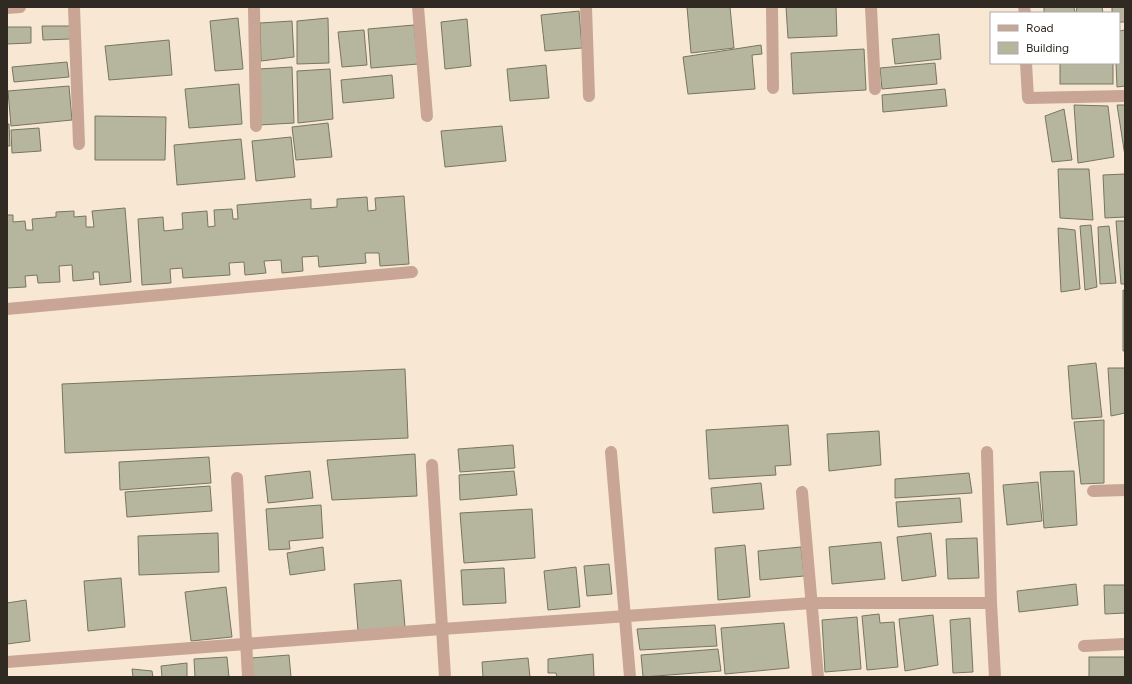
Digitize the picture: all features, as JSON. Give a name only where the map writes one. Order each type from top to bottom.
[{"type":"street","points":[[7,8],[20,7]]},
{"type":"street","points":[[74,7],[79,144]]},
{"type":"street","points":[[254,7],[256,126]]},
{"type":"street","points":[[418,7],[427,116]]},
{"type":"street","points":[[586,7],[590,96]]},
{"type":"street","points":[[772,7],[773,88]]},
{"type":"street","points":[[871,7],[875,89]]},
{"type":"street","points":[[1026,64],[1028,98],[1125,96]]},
{"type":"street","points":[[7,309],[412,272]]},
{"type":"street","points":[[611,452],[630,677]]},
{"type":"street","points":[[987,452],[991,603],[995,677]]},
{"type":"street","points":[[432,465],[445,677]]},
{"type":"street","points":[[237,478],[248,677]]},
{"type":"street","points":[[1093,491],[1125,490]]},
{"type":"street","points":[[802,492],[818,677]]},
{"type":"street","points":[[7,662],[812,603],[991,603]]},
{"type":"street","points":[[1084,646],[1125,644]]},
{"type":"building","points":[[687,7],[730,7],[734,48],[691,53]]},
{"type":"building","points":[[786,7],[836,7],[837,36],[788,38]]},
{"type":"building","points":[[1044,7],[1074,7],[1075,12],[1044,12]]},
{"type":"building","points":[[1077,7],[1102,7],[1103,12],[1076,12]]},
{"type":"building","points":[[1112,7],[1125,7],[1125,22],[1120,22],[1120,12],[1112,12]]},
{"type":"building","points":[[579,11],[582,48],[545,51],[541,15]]},
{"type":"building","points":[[238,18],[243,69],[215,71],[210,21]]},
{"type":"building","points":[[328,18],[329,63],[297,64],[297,21]]},
{"type":"building","points":[[467,19],[471,66],[445,69],[441,22]]},
{"type":"building","points":[[292,21],[294,57],[261,61],[260,23]]},
{"type":"building","points":[[414,25],[418,64],[371,68],[368,29]]},
{"type":"building","points":[[42,26],[70,26],[70,39],[43,40]]},
{"type":"building","points":[[7,27],[31,27],[31,43],[7,44]]},
{"type":"building","points":[[364,30],[367,65],[342,67],[338,32]]},
{"type":"building","points":[[1125,30],[1125,86],[1117,87],[1116,64],[1120,64],[1120,31]]},
{"type":"building","points":[[939,34],[941,59],[895,64],[892,39]]},
{"type":"building","points":[[169,40],[172,75],[109,80],[105,46]]},
{"type":"building","points":[[761,45],[762,54],[752,55],[755,89],[688,94],[683,57]]},
{"type":"building","points":[[864,49],[866,90],[793,94],[791,53]]},
{"type":"building","points":[[67,62],[69,77],[14,82],[12,67]]},
{"type":"building","points":[[935,63],[937,84],[882,89],[880,68]]},
{"type":"building","points":[[1060,64],[1113,64],[1113,84],[1060,84]]},
{"type":"building","points":[[546,65],[549,98],[510,101],[507,69]]},
{"type":"building","points":[[292,67],[294,123],[259,125],[259,69]]},
{"type":"building","points":[[330,69],[333,119],[298,123],[297,71]]},
{"type":"building","points":[[392,75],[394,98],[343,103],[341,80]]},
{"type":"building","points":[[239,84],[242,124],[189,128],[185,89]]},
{"type":"building","points":[[69,86],[72,120],[11,126],[8,91]]},
{"type":"building","points":[[945,89],[947,106],[883,112],[882,95]]},
{"type":"building","points":[[1074,105],[1108,106],[1114,157],[1078,163]]},
{"type":"building","points":[[1117,105],[1125,105],[1125,156]]},
{"type":"building","points":[[1064,109],[1072,160],[1052,162],[1045,116]]},
{"type":"building","points":[[95,116],[166,117],[165,160],[95,160]]},
{"type":"building","points":[[328,123],[332,157],[296,160],[292,127]]},
{"type":"building","points":[[7,124],[9,124],[10,146],[7,146]]},
{"type":"building","points":[[502,126],[506,161],[445,167],[441,131]]},
{"type":"building","points":[[39,128],[41,151],[12,153],[11,130]]},
{"type":"building","points":[[291,137],[295,177],[256,181],[252,141]]},
{"type":"building","points":[[241,139],[245,179],[177,185],[174,145]]},
{"type":"building","points":[[1058,169],[1089,169],[1093,220],[1060,218]]},
{"type":"building","points":[[1125,174],[1125,217],[1105,218],[1103,175]]},
{"type":"building","points":[[404,196],[409,264],[380,266],[379,253],[365,253],[366,263],[319,267],[318,256],[302,257],[303,271],[282,273],[281,260],[264,261],[266,273],[245,275],[244,262],[229,263],[230,275],[183,278],[182,268],[170,269],[171,283],[142,285],[138,219],[163,217],[164,231],[183,229],[182,213],[207,211],[208,227],[215,226],[214,210],[232,209],[233,219],[238,219],[237,205],[311,199],[311,209],[337,207],[337,199],[367,197],[368,211],[376,210],[375,198]]},
{"type":"building","points":[[125,208],[131,282],[100,285],[99,272],[93,272],[94,279],[73,281],[72,265],[59,266],[60,282],[38,283],[37,275],[25,276],[26,287],[7,288],[7,215],[13,215],[13,222],[25,221],[26,230],[33,230],[32,219],[56,217],[56,212],[74,211],[74,217],[86,216],[86,227],[94,227],[92,211]]},
{"type":"building","points":[[1116,221],[1125,221],[1125,284],[1121,284]]},
{"type":"building","points":[[1091,225],[1097,287],[1085,290],[1080,226]]},
{"type":"building","points":[[1109,226],[1116,283],[1100,284],[1098,227]]},
{"type":"building","points":[[1058,228],[1075,230],[1080,289],[1061,292]]},
{"type":"building","points":[[1123,290],[1125,291],[1125,351],[1123,351]]},
{"type":"building","points":[[1096,363],[1102,417],[1072,419],[1068,366]]},
{"type":"building","points":[[1108,368],[1125,368],[1125,413],[1111,416]]},
{"type":"building","points":[[405,369],[408,438],[65,453],[62,384]]},
{"type":"building","points":[[1104,420],[1104,483],[1081,484],[1074,422]]},
{"type":"building","points":[[788,425],[791,465],[775,466],[776,475],[709,479],[706,430]]},
{"type":"building","points":[[879,431],[881,465],[829,471],[827,434]]},
{"type":"building","points":[[513,445],[515,468],[460,472],[458,449]]},
{"type":"building","points":[[415,454],[417,496],[332,500],[327,460]]},
{"type":"building","points":[[209,457],[211,483],[120,490],[119,462]]},
{"type":"building","points":[[310,471],[313,498],[268,503],[265,476]]},
{"type":"building","points":[[514,471],[517,495],[460,500],[459,475]]},
{"type":"building","points":[[1074,471],[1077,525],[1044,528],[1040,472]]},
{"type":"building","points":[[969,473],[972,493],[895,498],[895,479]]},
{"type":"building","points":[[1038,482],[1042,521],[1007,525],[1003,485]]},
{"type":"building","points":[[761,483],[764,509],[713,513],[711,488]]},
{"type":"building","points":[[210,486],[212,511],[127,517],[125,492]]},
{"type":"building","points":[[960,498],[962,522],[898,527],[896,502]]},
{"type":"building","points":[[321,505],[323,538],[289,541],[290,549],[269,550],[266,509]]},
{"type":"building","points":[[532,509],[535,558],[464,563],[460,513]]},
{"type":"building","points":[[218,533],[219,572],[139,575],[138,536]]},
{"type":"building","points":[[931,533],[936,576],[902,581],[897,537]]},
{"type":"building","points":[[977,538],[979,578],[948,579],[946,539]]},
{"type":"building","points":[[881,542],[885,579],[832,584],[829,547]]},
{"type":"building","points":[[745,545],[750,597],[718,600],[715,548]]},
{"type":"building","points":[[323,547],[325,570],[290,575],[287,553]]},
{"type":"building","points":[[801,547],[804,576],[760,580],[758,551]]},
{"type":"building","points":[[609,564],[612,594],[587,596],[584,566]]},
{"type":"building","points":[[576,567],[580,607],[548,610],[544,571]]},
{"type":"building","points":[[504,568],[506,603],[463,605],[461,570]]},
{"type":"building","points":[[121,578],[125,627],[88,631],[84,581]]},
{"type":"building","points":[[401,580],[405,627],[358,631],[354,584]]},
{"type":"building","points":[[1076,584],[1078,605],[1019,612],[1017,591]]},
{"type":"building","points":[[1104,585],[1125,585],[1125,613],[1105,614]]},
{"type":"building","points":[[226,587],[232,637],[191,641],[185,592]]},
{"type":"building","points":[[26,600],[30,641],[7,644],[7,603]]},
{"type":"building","points":[[879,614],[880,623],[894,622],[898,667],[867,670],[862,616]]},
{"type":"building","points":[[933,615],[938,665],[905,671],[899,619]]},
{"type":"building","points":[[857,617],[861,669],[825,672],[822,620]]},
{"type":"building","points":[[970,618],[973,672],[953,673],[950,620]]},
{"type":"building","points":[[784,623],[789,668],[725,674],[721,628]]},
{"type":"building","points":[[715,625],[717,646],[640,650],[637,629]]},
{"type":"building","points":[[718,649],[721,671],[643,677],[641,655]]},
{"type":"building","points":[[593,654],[594,677],[557,677],[556,673],[548,673],[548,659]]},
{"type":"building","points":[[289,655],[291,677],[252,677],[251,658]]},
{"type":"building","points":[[227,657],[229,677],[195,677],[194,659]]},
{"type":"building","points":[[1089,657],[1125,657],[1125,677],[1089,677]]},
{"type":"building","points":[[528,658],[530,677],[483,677],[482,662]]},
{"type":"building","points":[[187,663],[187,677],[162,677],[161,666]]},
{"type":"building","points":[[132,669],[152,671],[153,677],[133,677]]}]
